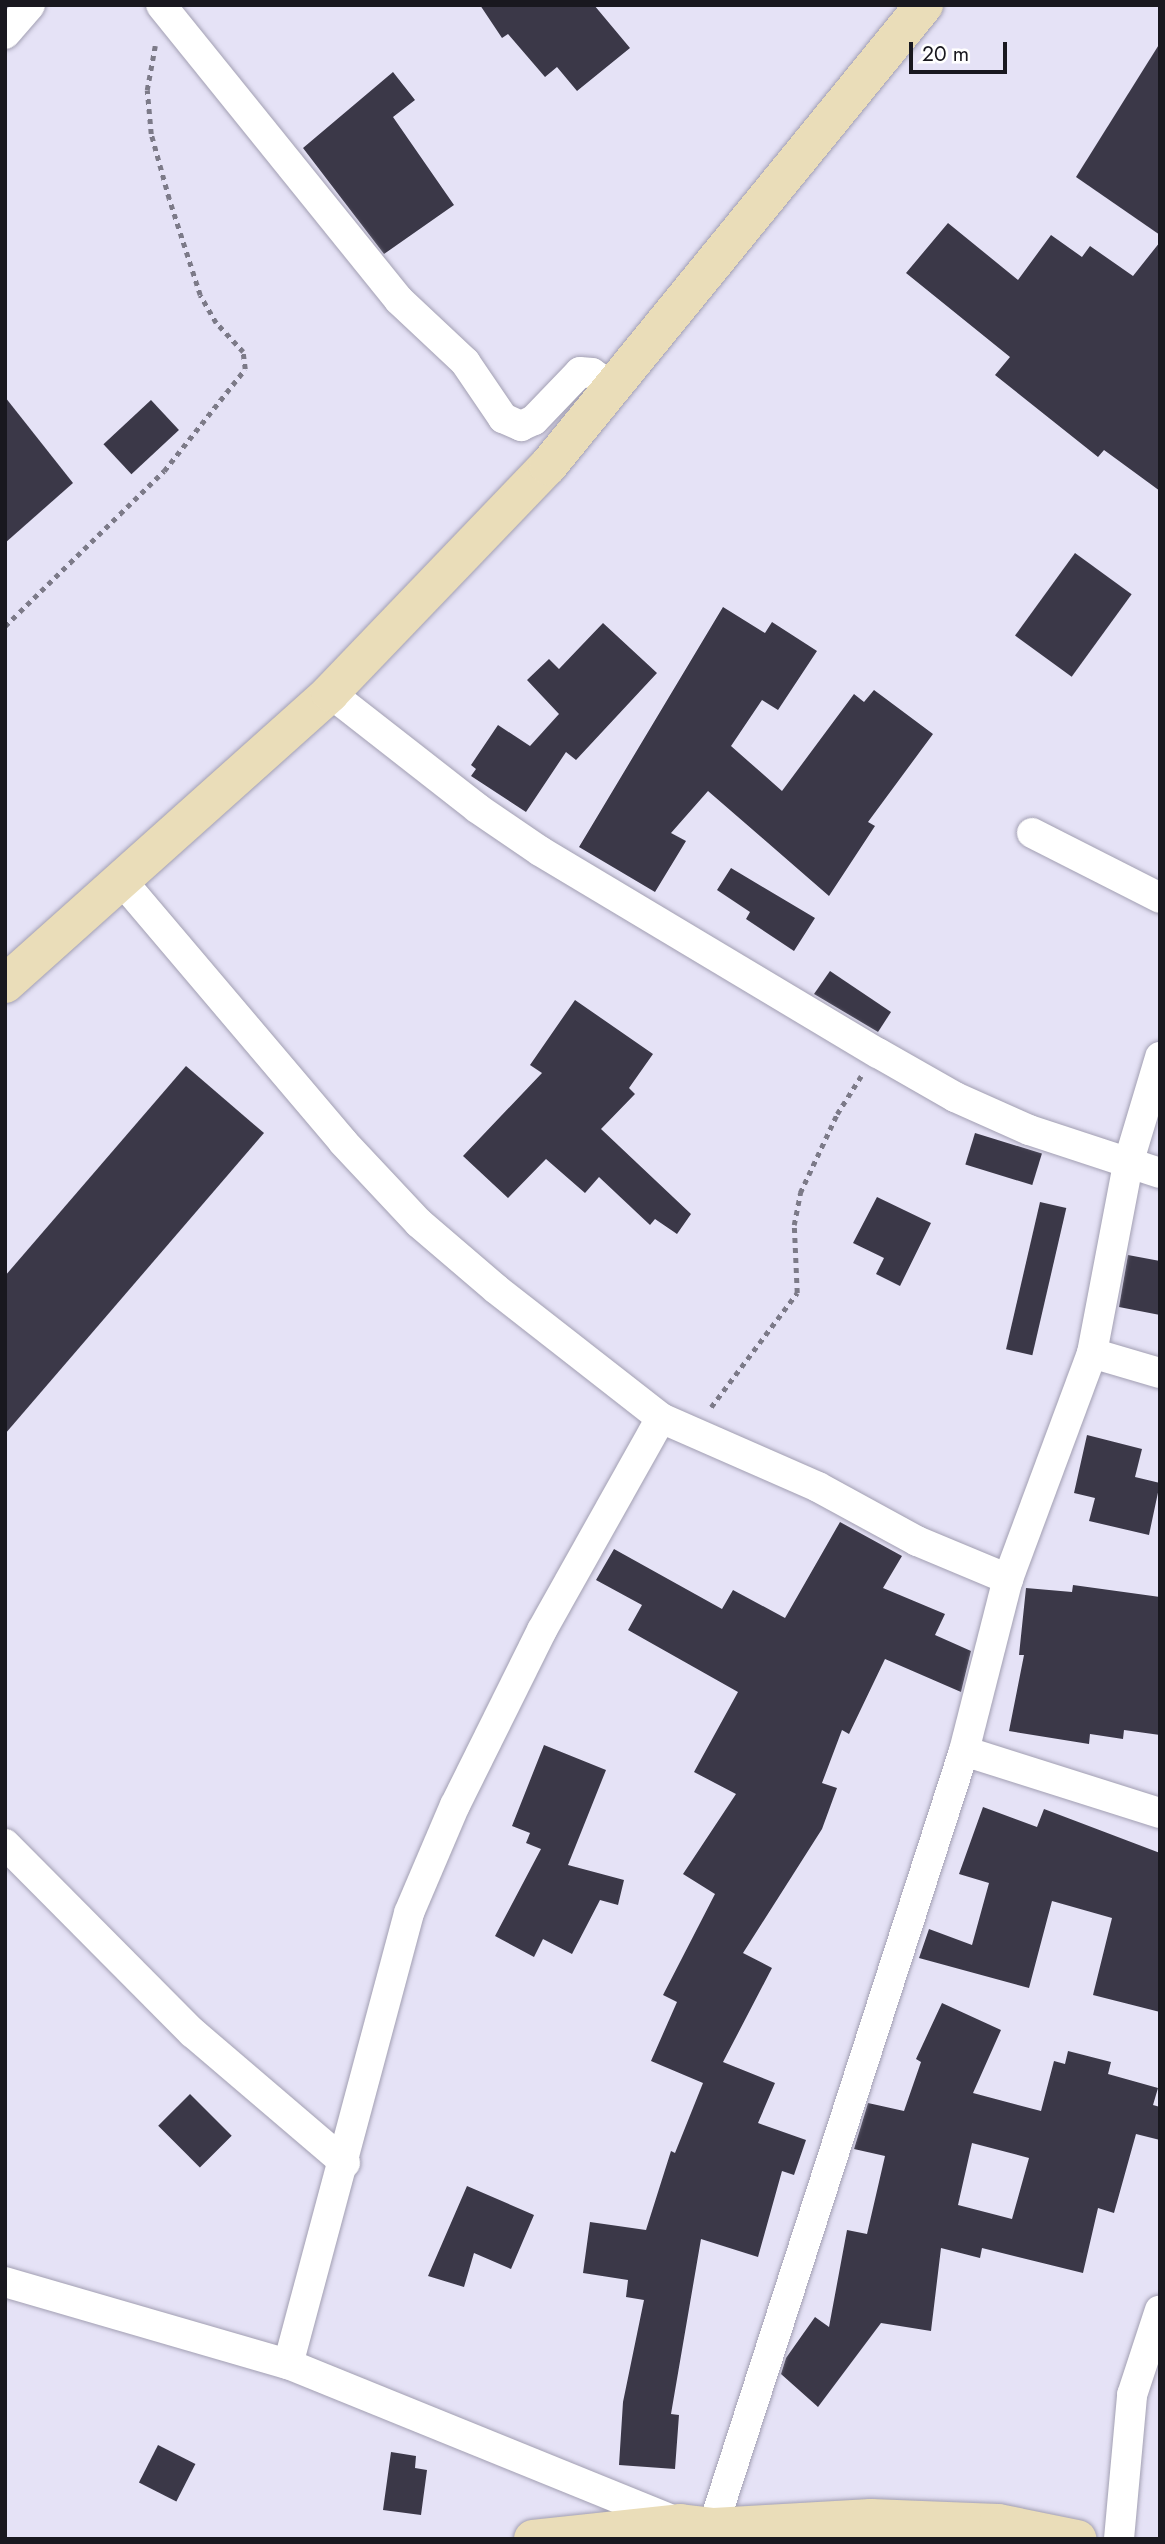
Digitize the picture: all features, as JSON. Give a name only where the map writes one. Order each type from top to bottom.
[{"type":"main road","points":[[5,984],[330,693],[548,466],[924,5]]},
{"type":"main road","points":[[533,2539],[871,2518],[998,2523],[1077,2539]]},
{"type":"street","points":[[5,34],[30,5]]},
{"type":"street","points":[[164,11],[399,300],[465,362],[503,418],[521,426],[534,420],[580,372],[592,373],[612,387]]},
{"type":"street","points":[[330,693],[477,808],[540,851],[878,1053],[955,1097],[1029,1130],[1160,1173]]},
{"type":"street","points":[[1032,833],[1160,898]]},
{"type":"street","points":[[122,881],[343,1142],[419,1223],[661,1418],[696,1436],[818,1487],[917,1541],[1008,1579]]},
{"type":"street","points":[[5,2282],[288,2364],[701,2530],[964,1751],[1008,1579],[1092,1353],[1128,1164],[1160,1057]]},
{"type":"street","points":[[1092,1353],[1160,1373]]},
{"type":"street","points":[[288,2364],[345,2163],[406,1926],[424,1877],[542,1630],[661,1418]]},
{"type":"street","points":[[964,1751],[1160,1813]]},
{"type":"street","points":[[5,1844],[193,2033],[345,2163]]},
{"type":"street","points":[[1119,2539],[1132,2395],[1160,2310]]},
{"type":"path","points":[[5,626],[164,471],[245,369],[243,352],[216,323],[200,295],[151,134],[148,78],[164,11]]},
{"type":"path","points":[[696,1436],[711,1406],[738,1377],[797,1293],[794,1225],[800,1193],[837,1114],[878,1053]]},
{"type":"building","points":[[480,5],[594,5],[630,48],[577,91],[557,67],[545,77],[508,34],[502,38]]},
{"type":"building","points":[[1160,43],[1160,235],[1076,177]]},
{"type":"building","points":[[393,72],[415,100],[393,117],[454,205],[384,254],[303,148]]},
{"type":"building","points":[[948,223],[1018,280],[1051,235],[1082,257],[1090,246],[1133,276],[1160,242],[1160,491],[1104,450],[1098,457],[995,375],[1010,357],[906,273]]},
{"type":"building","points":[[5,397],[73,483],[5,543]]},
{"type":"building","points":[[151,400],[179,430],[131,474],[103,444]]},
{"type":"building","points":[[1075,553],[1132,594],[1072,677],[1015,636]]},
{"type":"building","points":[[723,607],[765,633],[772,622],[817,651],[778,710],[762,700],[731,746],[782,791],[854,694],[864,702],[874,690],[933,734],[868,822],[875,826],[829,896],[708,791],[671,833],[686,841],[655,892],[579,847]]},
{"type":"building","points":[[603,623],[657,673],[576,760],[566,752],[526,812],[471,776],[476,769],[471,765],[498,725],[530,746],[559,714],[527,680],[549,659],[559,669]]},
{"type":"building","points":[[731,868],[815,918],[794,951],[746,919],[750,912],[717,890]]},
{"type":"building","points":[[830,971],[891,1012],[878,1032],[814,994]]},
{"type":"building","points":[[575,1000],[653,1054],[629,1088],[635,1094],[601,1129],[691,1214],[677,1234],[655,1219],[650,1225],[599,1177],[585,1193],[546,1159],[508,1198],[463,1156],[542,1073],[530,1065]]},
{"type":"building","points":[[186,1066],[264,1133],[5,1434],[5,1276]]},
{"type":"building","points":[[975,1133],[1042,1153],[1032,1185],[965,1165]]},
{"type":"building","points":[[877,1197],[931,1223],[900,1286],[876,1274],[884,1258],[853,1243]]},
{"type":"building","points":[[1040,1202],[1066,1208],[1032,1355],[1006,1349]]},
{"type":"building","points":[[1128,1255],[1160,1261],[1160,1315],[1119,1307]]},
{"type":"building","points":[[1087,1435],[1142,1449],[1135,1477],[1160,1483],[1149,1535],[1089,1521],[1095,1498],[1074,1493]]},
{"type":"building","points":[[840,1522],[902,1556],[883,1588],[945,1614],[935,1635],[971,1651],[961,1692],[885,1659],[849,1734],[842,1730],[822,1783],[837,1788],[822,1829],[743,1953],[772,1968],[723,2062],[775,2083],[758,2123],[806,2140],[794,2175],[782,2171],[758,2257],[701,2239],[671,2414],[679,2415],[675,2469],[619,2465],[623,2402],[644,2300],[626,2297],[628,2280],[583,2273],[590,2222],[646,2230],[671,2151],[675,2153],[703,2083],[651,2061],[677,2002],[663,1995],[715,1894],[683,1874],[736,1794],[694,1772],[738,1692],[628,1630],[642,1605],[596,1580],[614,1549],[722,1609],[733,1590],[785,1618]]},
{"type":"building","points":[[1073,1585],[1160,1597],[1160,1735],[1124,1730],[1123,1739],[1090,1734],[1089,1744],[1009,1731],[1024,1655],[1019,1655],[1026,1588],[1072,1592]]},
{"type":"building","points":[[544,1745],[606,1770],[568,1865],[624,1880],[618,1905],[600,1900],[572,1954],[543,1939],[534,1957],[495,1936],[541,1849],[526,1843],[530,1833],[512,1826]]},
{"type":"building","points":[[983,1807],[1037,1827],[1044,1809],[1160,1853],[1160,2012],[1093,1995],[1112,1918],[1052,1901],[1029,1988],[919,1958],[929,1929],[972,1945],[989,1883],[959,1874]]},
{"type":"building","points":[[942,2003],[1001,2030],[973,2093],[1041,2111],[1054,2061],[1065,2064],[1068,2051],[1111,2062],[1108,2074],[1158,2088],[1153,2105],[1160,2107],[1160,2140],[1136,2134],[1114,2213],[1098,2208],[1083,2273],[982,2248],[980,2258],[941,2248],[931,2331],[881,2323],[818,2407],[781,2374],[786,2358],[815,2317],[829,2327],[847,2230],[867,2234],[885,2156],[854,2149],[868,2103],[904,2111],[921,2062],[916,2059]],"holes":[[[972,2143],[1029,2158],[1012,2219],[958,2205]]]},
{"type":"building","points":[[190,2094],[232,2136],[200,2168],[158,2126]]},
{"type":"building","points":[[467,2186],[534,2215],[511,2269],[474,2253],[464,2287],[428,2276]]},
{"type":"building","points":[[158,2445],[195,2464],[176,2501],[139,2482]]},
{"type":"building","points":[[391,2452],[416,2456],[415,2468],[427,2470],[421,2515],[383,2510]]}]
